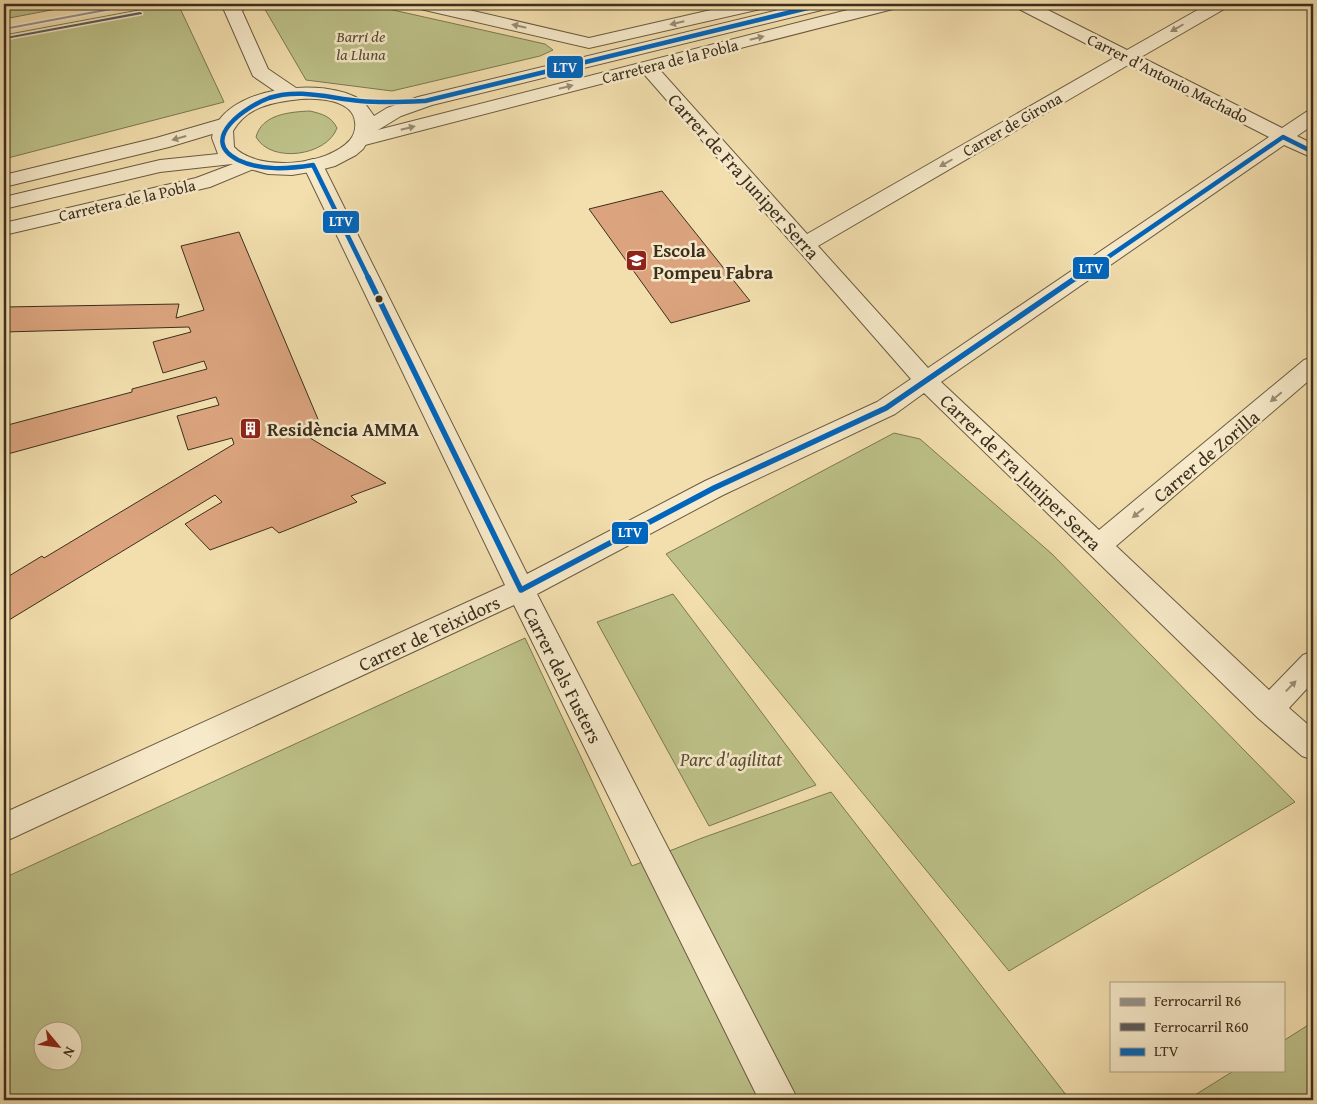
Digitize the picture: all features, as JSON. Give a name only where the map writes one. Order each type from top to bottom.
[{"type":"street","points":[[240,4],[233,10],[260,72],[292,94]]},
{"type":"street","points":[[422,4],[589,43],[759,4]]},
{"type":"street","points":[[448,10],[476,4]]},
{"type":"street","name":"Carretera de la Pobla","points":[[364,134],[394,112],[425,100],[824,4]]},
{"type":"street","name":"Carretera de la Pobla","points":[[364,134],[647,67],[891,4]]},
{"type":"street","name":"Carrer d'Antonio Machado","points":[[1023,4],[1313,152]]},
{"type":"street","name":"Carrer de Girona","points":[[805,244],[1220,4]]},
{"type":"street","name":"Carrer de Fra Juniper Serra","points":[[647,67],[926,381],[1269,709],[1313,747]]},
{"type":"street","points":[[252,104],[260,72]]},
{"type":"street","name":"Carretera de la Pobla","points":[[160,166],[223,131],[236,113],[252,104],[292,94],[322,94],[347,100],[386,103],[425,100]]},
{"type":"street","points":[[4,181],[162,143],[223,131],[224,148],[242,161],[276,168],[313,165],[349,150],[364,134],[367,118],[360,108],[347,100]]},
{"type":"street","name":"Carrer de Teixidors","points":[[4,828],[521,590],[714,488],[886,408],[1313,116]]},
{"type":"street","name":"Carretera de la Pobla","points":[[4,203],[160,166],[242,161]]},
{"type":"street","name":"Carretera de la Pobla","points":[[4,229],[203,183],[242,161]]},
{"type":"street","name":"Carrer dels Fusters","points":[[313,165],[521,590],[779,1100]]},
{"type":"street","name":"Carrer de Zorilla","points":[[1098,546],[1313,365]]},
{"type":"street","points":[[1269,709],[1313,663]]},
{"type":"green space","points":[[4,4],[83,4],[4,19]]},
{"type":"green space","points":[[178,4],[224,102],[4,159],[4,35]]},
{"type":"green space","name":"Barri de la Lluna","points":[[266,4],[366,4],[545,44],[553,50],[540,56],[392,91],[306,80],[263,6]]},
{"type":"green space","points":[[310,111],[329,118],[337,128],[331,138],[322,145],[298,153],[286,153],[274,151],[263,146],[256,137],[259,129],[270,119],[294,112]]},
{"type":"green space","points":[[894,433],[920,439],[1052,554],[1295,802],[1009,971],[666,554]]},
{"type":"green space","name":"Parc d'agilitat","points":[[673,594],[816,785],[709,826],[597,622]]},
{"type":"green space","points":[[525,638],[632,866],[702,838],[831,792],[1070,1100],[4,1100],[4,878]]},
{"type":"green space","points":[[1313,1022],[1313,1100],[1187,1100],[1232,1072],[1284,1072],[1284,1040]]},
{"type":"building","points":[[662,191],[750,301],[671,323],[589,209]]},
{"type":"building","name":"Residència AMMA","points":[[239,232],[323,431],[310,438],[386,483],[351,496],[357,502],[279,533],[272,527],[210,550],[185,524],[222,502],[215,495],[4,623],[4,579],[42,556],[44,558],[234,444],[232,438],[188,450],[177,416],[219,405],[216,397],[4,455],[4,426],[132,392],[132,389],[207,369],[204,361],[163,373],[153,342],[191,332],[189,327],[4,332],[4,307],[179,304],[176,318],[204,310],[181,246]]},
{"type":"rail line","name":"R6","points":[[4,29],[138,4]]},
{"type":"rail line","name":"R60","points":[[6,38],[140,13]]},
{"type":"transit line","name":"LTV","points":[[824,4],[425,101],[376,102],[348,100],[305,93],[282,95],[255,104],[242,112],[231,121],[224,131],[222,141],[226,151],[237,159],[256,166],[270,168],[292,168],[313,165],[521,590],[714,488],[886,408],[1283,137],[1313,152]]},
{"type":"place","name":"Escola Pompeu Fabra","points":[[637,261]]},
{"type":"place","name":"Residència AMMA","points":[[251,429]]}]
